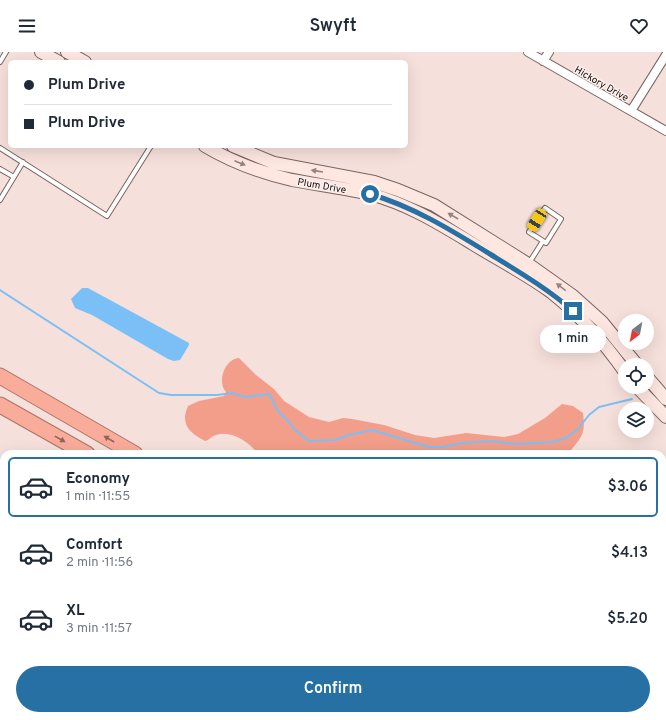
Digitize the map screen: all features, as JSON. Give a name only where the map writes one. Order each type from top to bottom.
[{"type":"highway","points":[[0,366],[83,424]]},
{"type":"highway","points":[[0,376],[128,450]]},
{"type":"highway","points":[[0,406],[80,450]]},
{"type":"street","points":[[41,52],[55,60]]},
{"type":"street","points":[[68,52],[82,60]]},
{"type":"street","name":"Hickory Drive","points":[[528,52],[666,131]]},
{"type":"street","points":[[543,61],[549,52]]},
{"type":"street","points":[[630,111],[666,54]]},
{"type":"street","name":"Plum Drive","points":[[209,148],[237,162],[262,172],[292,180],[375,196],[416,211],[525,269],[554,281],[587,308],[612,334],[631,358]]},
{"type":"street","name":"Plum Drive","points":[[238,148],[274,163],[374,182],[415,196],[453,216],[525,269],[581,319],[618,363]]},
{"type":"street","points":[[654,385],[666,399]]},
{"type":"street","points":[[643,394],[666,417]]},
{"type":"lane","points":[[0,62],[6,52]]},
{"type":"lane","points":[[0,148],[107,216],[150,148]]},
{"type":"lane","points":[[0,200],[23,162]]},
{"type":"lane","points":[[0,169],[14,177]]},
{"type":"lane","points":[[331,187],[333,174]]},
{"type":"lane","points":[[545,208],[561,219],[546,243],[543,241],[529,232],[545,208]]},
{"type":"lane","points":[[525,269],[543,241]]},
{"type":"shaded area","points":[[239,358],[256,375],[274,389],[284,401],[309,417],[329,422],[343,418],[352,419],[384,425],[415,435],[434,438],[466,433],[504,437],[518,434],[545,418],[562,404],[573,406],[583,413],[583,432],[582,436],[571,450],[254,450],[245,441],[228,434],[214,436],[205,441],[194,435],[186,423],[185,418],[188,406],[199,401],[224,396],[226,392],[223,388],[222,378],[229,362]]},
{"type":"water","points":[[82,288],[88,288],[189,343],[180,360],[174,361],[168,359],[92,315],[75,308],[71,299]]},
{"type":"waterway","points":[[0,290],[159,393],[171,395],[217,395],[232,393],[245,397],[269,394],[278,411],[294,429],[309,441],[335,440],[372,430],[429,447],[442,447],[462,443],[490,441],[516,444],[552,442],[566,438],[577,430],[589,415],[599,407],[632,399]]},
{"type":"route","points":[[370,194],[429,217],[517,270],[550,292],[573,311]]}]
